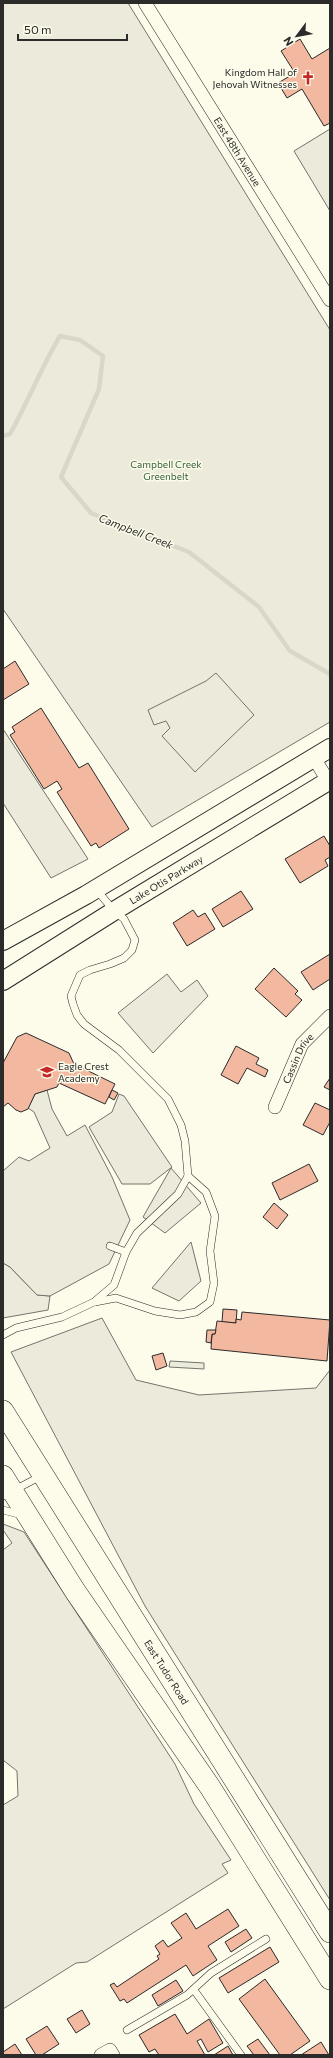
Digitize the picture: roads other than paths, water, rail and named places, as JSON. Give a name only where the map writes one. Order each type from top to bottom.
[{"type":"main road","points":[[3,941],[96,889],[330,748]]},
{"type":"main road","name":"Lake Otis Parkway","points":[[3,981],[114,911],[329,782]]},
{"type":"main road","name":"East Tudor Road","points":[[3,1411],[330,1932]]},
{"type":"main road","points":[[6,1488],[28,1518],[78,1597],[210,1787],[330,1979]]},
{"type":"street","name":"East 48th Avenue","points":[[145,3],[330,300]]},
{"type":"street","points":[[314,758],[329,782]]},
{"type":"street","name":"Cassin Drive","points":[[275,1107],[302,1044],[330,1016]]},
{"type":"lane","points":[[94,1302],[114,1285],[126,1252],[137,1233],[178,1194],[188,1176],[185,1141],[180,1125],[168,1099],[119,1050],[84,1024],[77,1014],[73,1004],[71,996],[80,975],[117,961],[132,950],[135,940],[124,919],[114,911],[96,889]]},
{"type":"lane","points":[[3,1335],[16,1328],[62,1317],[94,1302],[116,1298],[155,1312],[180,1315],[196,1312],[210,1302],[214,1283],[210,1251],[215,1216],[206,1192],[188,1176]]},
{"type":"lane","points":[[110,1246],[126,1252]]},
{"type":"lane","points":[[6,1488],[43,1475]]},
{"type":"lane","points":[[3,1510],[28,1518]]},
{"type":"lane","points":[[127,2030],[194,1990],[211,1973],[266,1938]]},
{"type":"lane","points":[[194,1990],[241,2055]]},
{"type":"waterway","name":"Campbell Creek","points":[[3,436],[10,434],[60,336],[80,340],[103,356],[99,389],[61,477],[91,513],[189,552],[259,607],[290,651],[330,674]]},
{"type":"place","name":"Kingdom Hall of Jehovah Witnesses","points":[[308,78]]},
{"type":"place","name":"Eagle Crest Academy","points":[[47,1072]]},
{"type":"park label","name":"Campbell Creek Greenbelt","points":[[166,470]]}]
